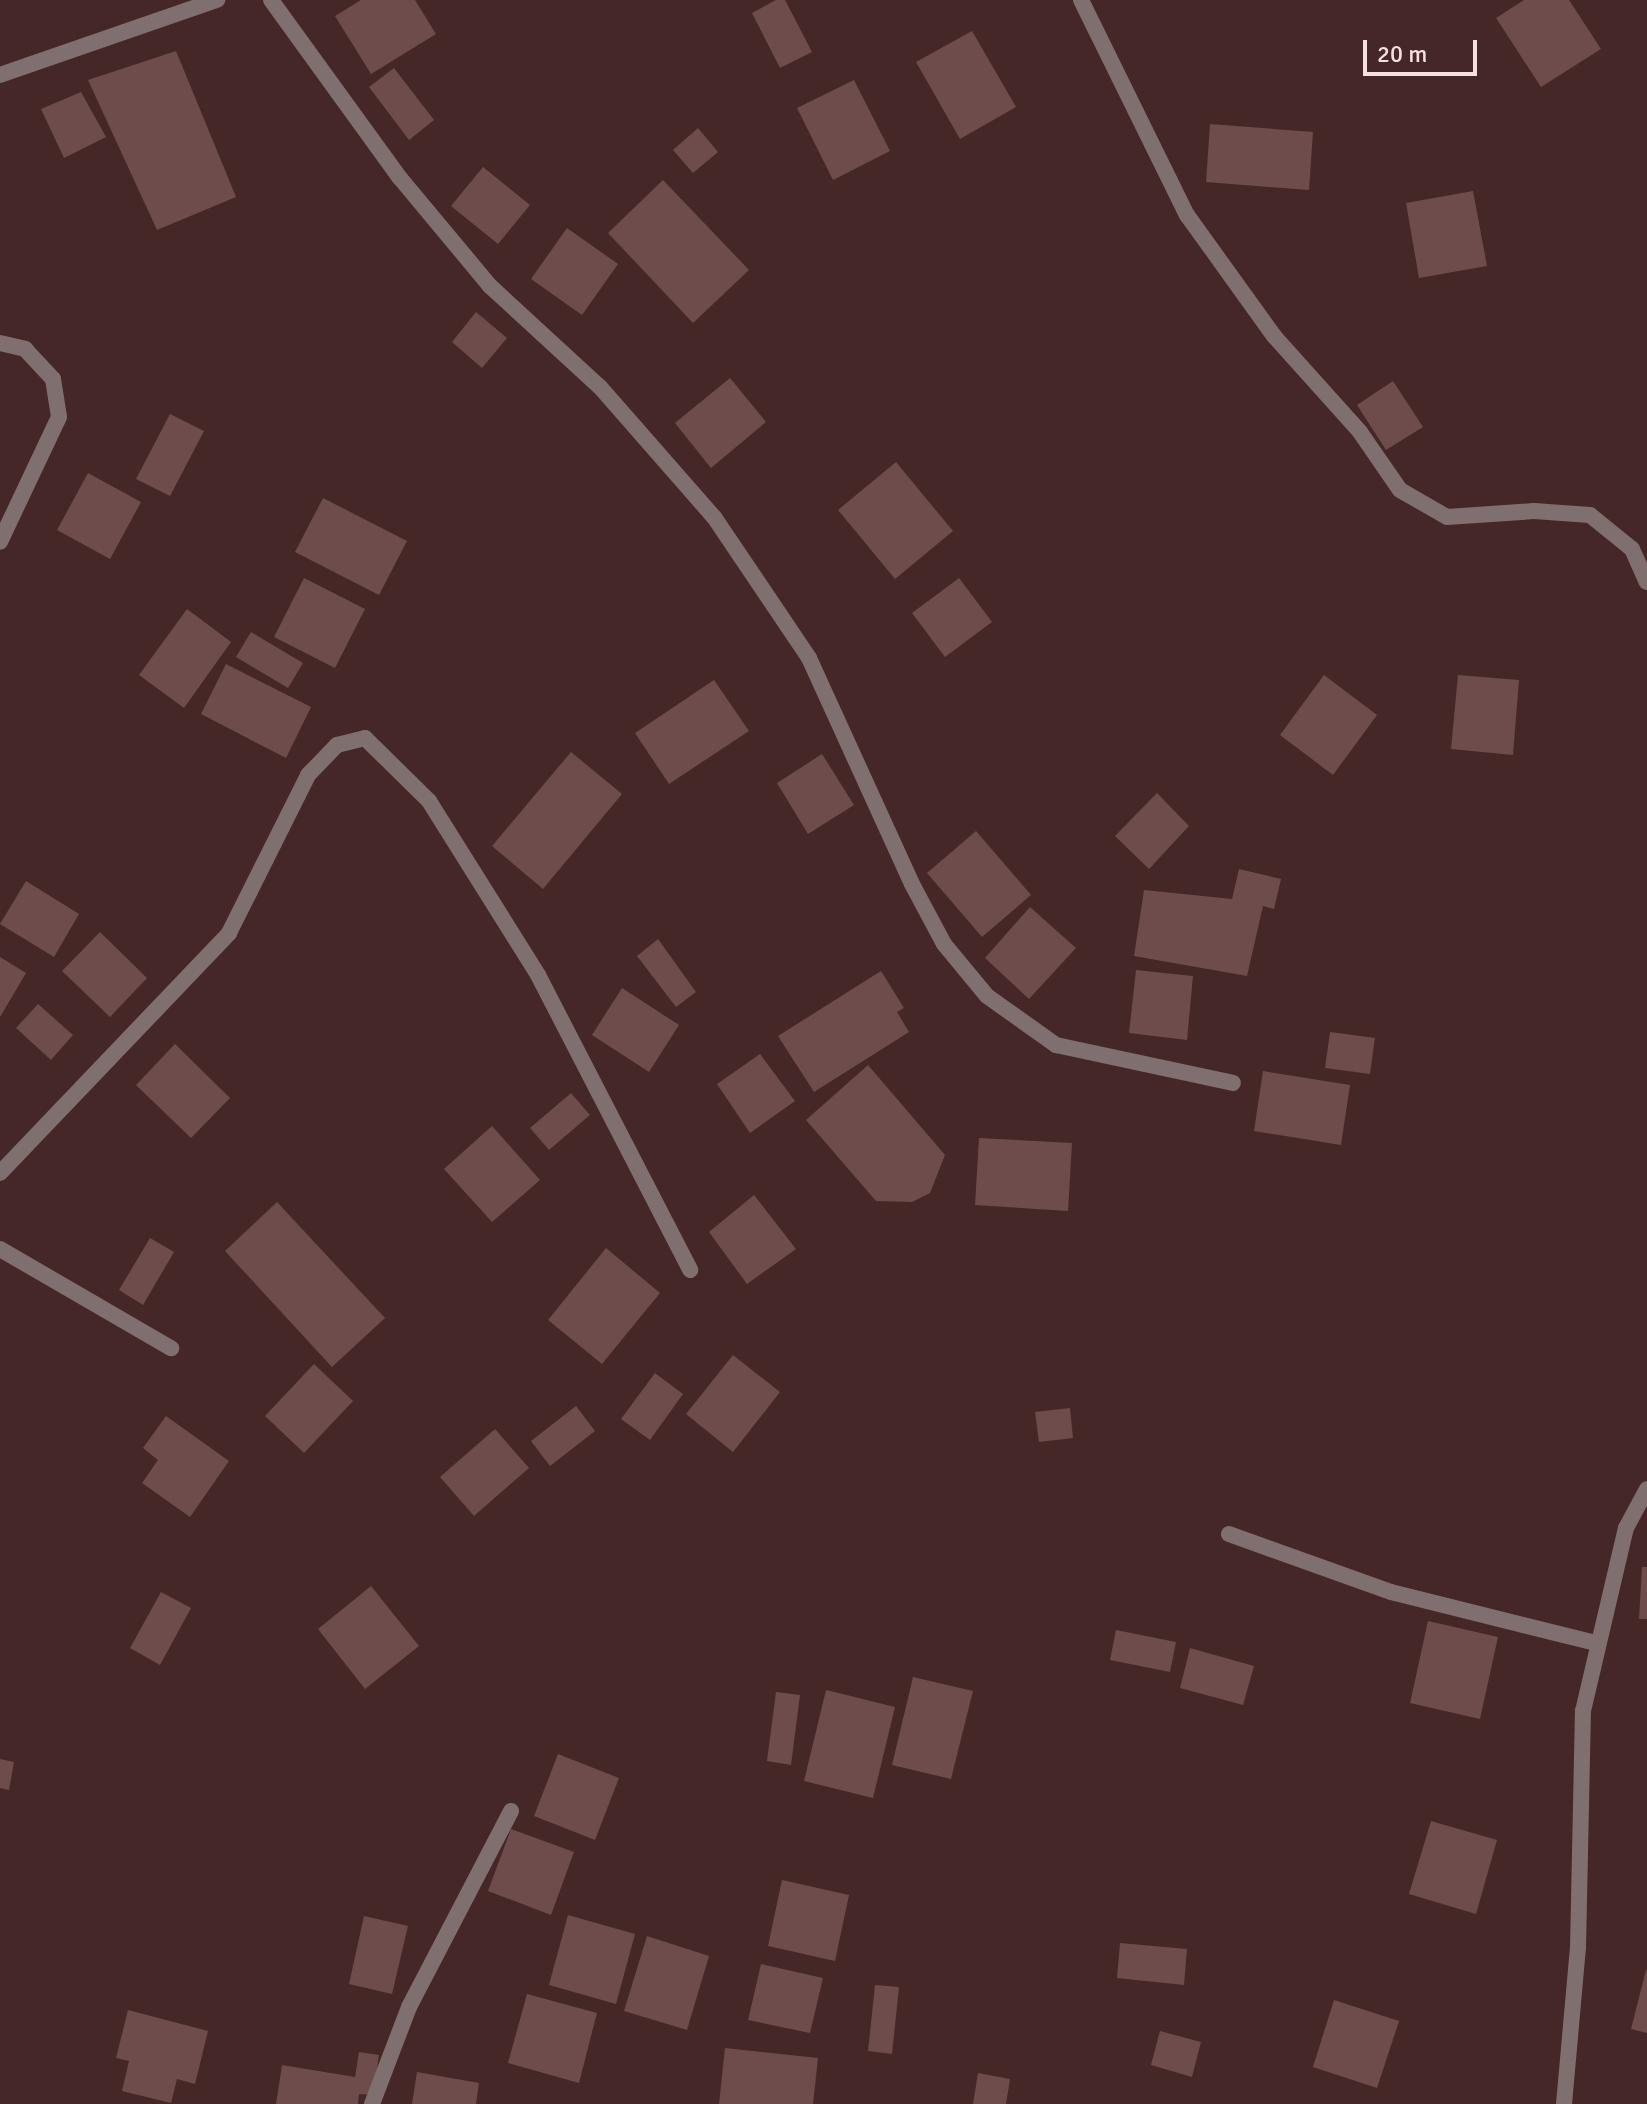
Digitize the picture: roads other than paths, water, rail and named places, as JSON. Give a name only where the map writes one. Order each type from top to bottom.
[{"type":"street","points":[[0,75],[217,0]]},
{"type":"street","points":[[271,0],[400,178],[490,286],[600,387],[714,517],[809,658],[912,884],[944,944],[987,996],[1056,1045],[1233,1083]]},
{"type":"street","points":[[1081,0],[1187,215],[1274,336],[1360,432],[1400,490],[1447,517],[1534,511],[1590,515],[1632,549],[1647,582]]},
{"type":"street","points":[[0,343],[25,349],[53,379],[59,417],[0,542]]},
{"type":"street","points":[[0,1173],[229,933],[308,775],[337,745],[365,738],[429,801],[538,975],[690,1270]]},
{"type":"street","points":[[0,1249],[171,1348]]},
{"type":"street","points":[[1564,2104],[1578,1948],[1583,1711],[1595,1643],[1626,1528],[1647,1489]]},
{"type":"street","points":[[1229,1534],[1391,1592],[1595,1643]]},
{"type":"street","points":[[372,2104],[409,2007],[511,1811]]}]
